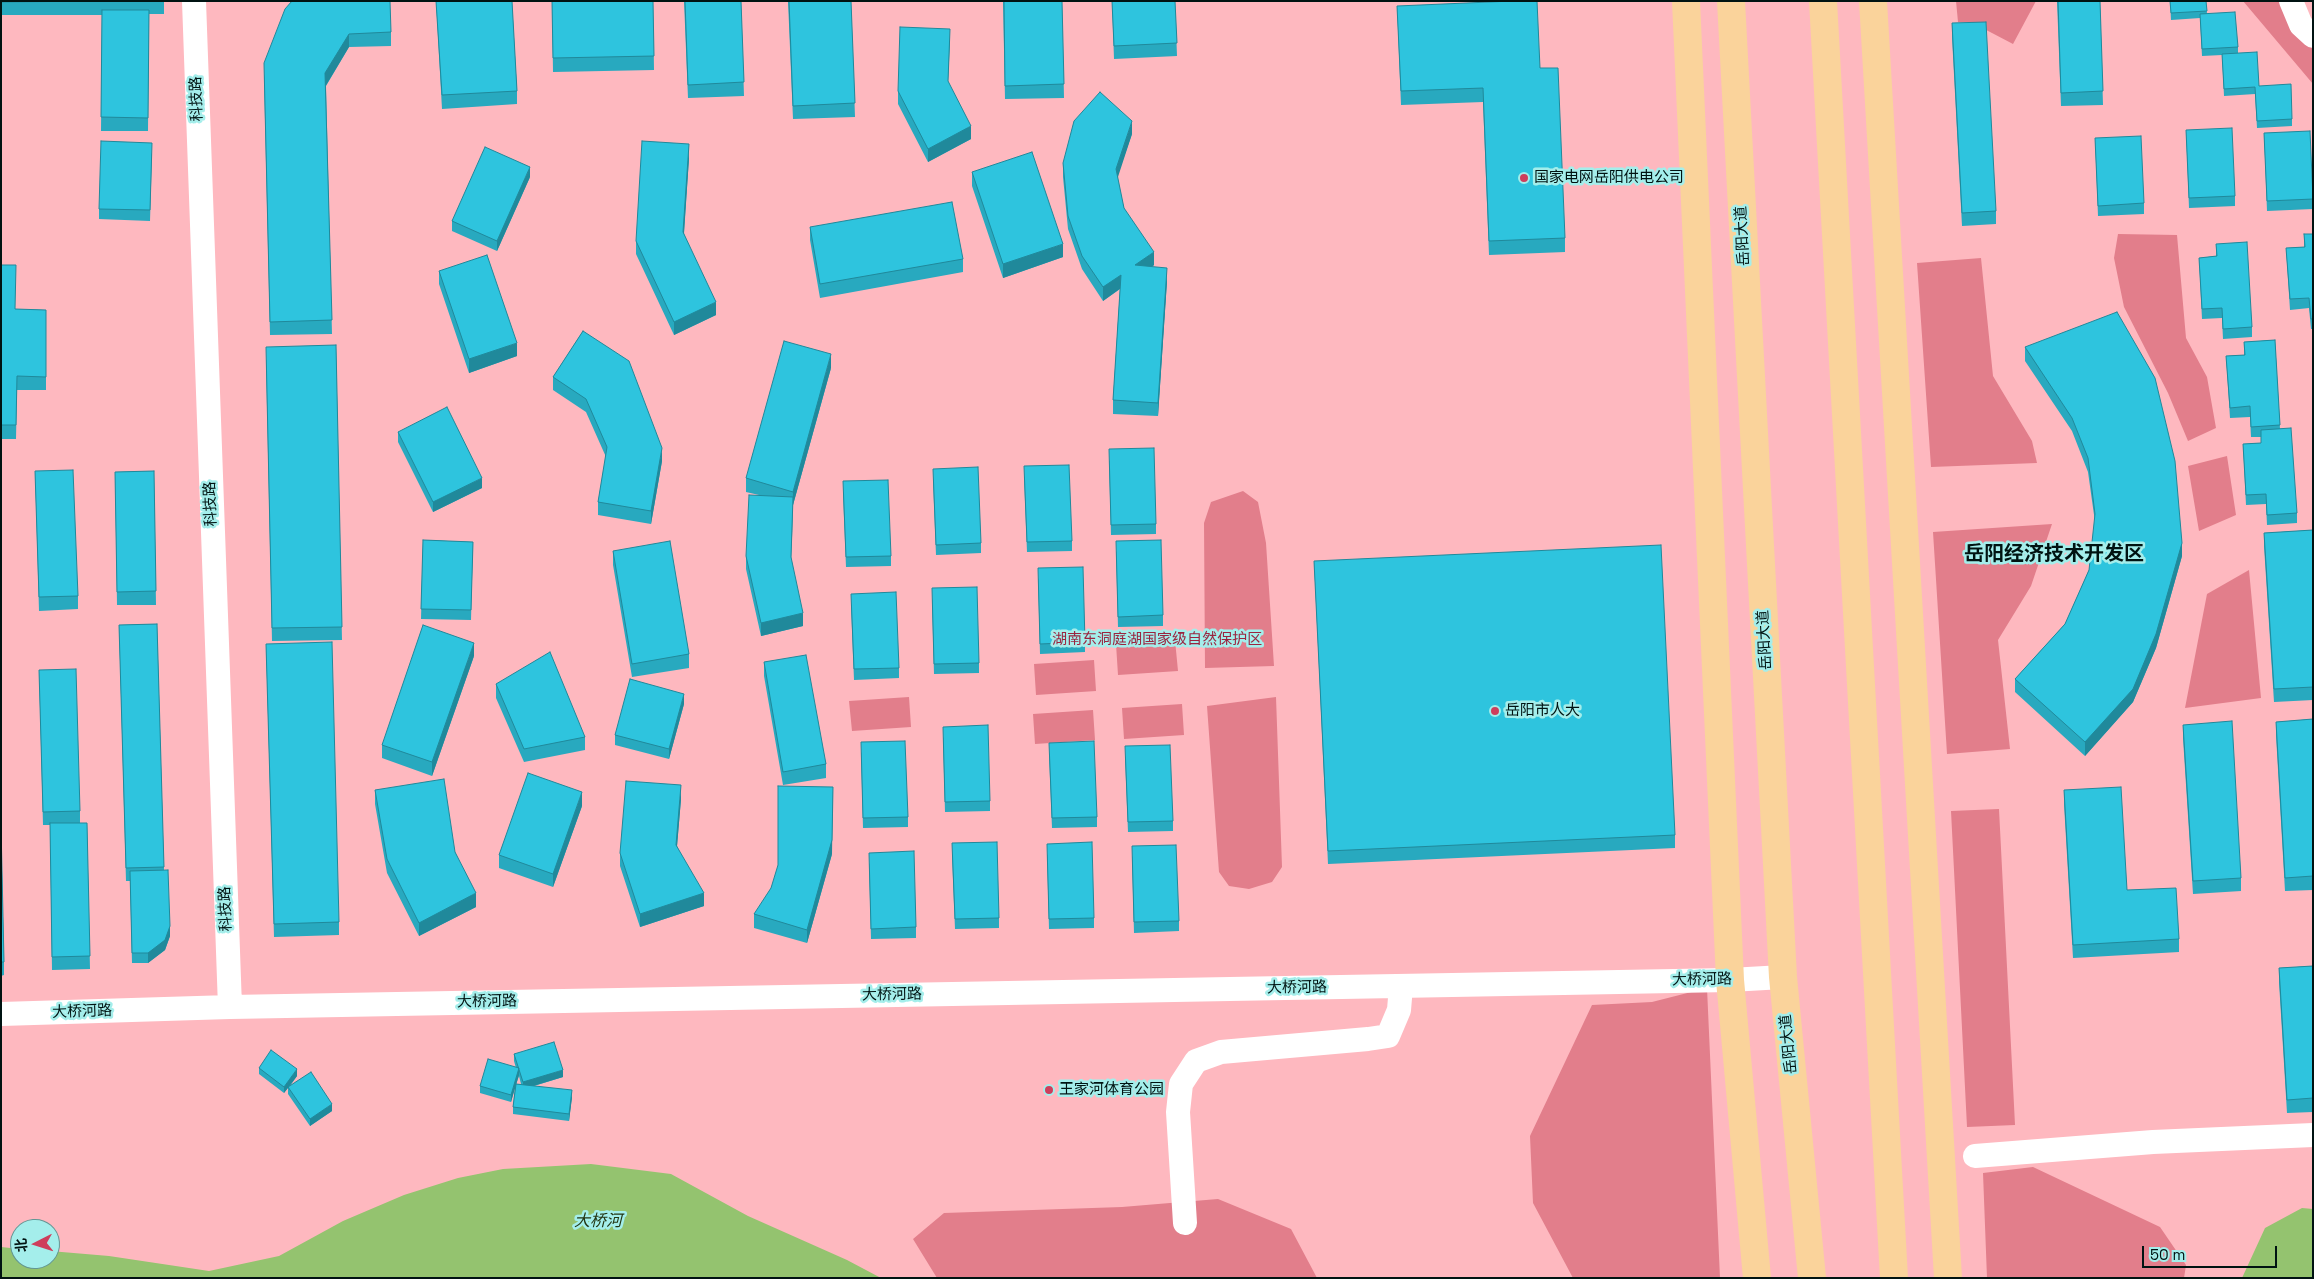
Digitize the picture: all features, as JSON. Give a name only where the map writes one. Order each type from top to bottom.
[{"type":"main road","points":[[1686,1],[1730,980],[1757,1278]]},
{"type":"main road","name":"岳阳大道","points":[[1730,1],[1783,977],[1812,1278]]},
{"type":"main road","points":[[1823,1],[1894,1278]]},
{"type":"main road","points":[[1873,1],[1948,1278]]},
{"type":"street","name":"科技路","points":[[194,1],[230,1007]]},
{"type":"street","points":[[2292,1],[2301,25],[2313,36]]},
{"type":"street","name":"大桥河路","points":[[1,1014],[230,1007],[1730,980],[1783,977]]},
{"type":"street","points":[[1185,1223],[1178,1112],[1181,1084],[1196,1061],[1220,1052],[1368,1040],[1388,1036],[1399,1010],[1401,986]]},
{"type":"street","points":[[1975,1156],[2153,1142],[2313,1135]]},
{"type":"green space","name":"湖南东洞庭湖国家级自然保护区","points":[[1,1],[2313,1],[2313,1278],[1,1278]]},
{"type":"shaded area","points":[[1956,1],[2036,1],[2013,44],[1971,22],[1958,22]]},
{"type":"shaded area","points":[[2243,1],[2279,1],[2296,32],[2313,48],[2313,84]]},
{"type":"shaded area","points":[[2118,234],[2177,235],[2186,338],[2207,377],[2216,428],[2188,441],[2168,393],[2124,307],[2114,258]]},
{"type":"shaded area","points":[[1981,258],[1993,376],[2032,441],[2037,463],[1931,467],[1917,263]]},
{"type":"shaded area","points":[[2227,456],[2236,515],[2199,531],[2188,466]]},
{"type":"shaded area","points":[[1243,491],[1258,502],[1266,543],[1274,666],[1205,668],[1204,523],[1211,502]]},
{"type":"shaded area","points":[[2052,524],[2031,586],[1998,640],[2010,749],[1947,754],[1933,532]]},
{"type":"shaded area","points":[[2249,570],[2261,698],[2185,708],[2207,594]]},
{"type":"shaded area","points":[[1175,640],[1178,671],[1118,675],[1116,644]]},
{"type":"shaded area","points":[[1094,660],[1096,691],[1036,695],[1034,664]]},
{"type":"shaded area","points":[[909,697],[911,727],[852,731],[849,701]]},
{"type":"shaded area","points":[[1276,697],[1282,867],[1272,882],[1249,889],[1229,886],[1219,872],[1207,706]]},
{"type":"shaded area","points":[[1182,704],[1184,735],[1124,739],[1122,708]]},
{"type":"shaded area","points":[[1093,710],[1095,740],[1035,744],[1033,714]]},
{"type":"shaded area","points":[[1999,809],[2015,1125],[1967,1127],[1951,811]]},
{"type":"shaded area","points":[[1707,988],[1720,1278],[1573,1278],[1533,1203],[1530,1136],[1592,1005],[1652,1002]]},
{"type":"shaded area","points":[[2033,1167],[2160,1227],[2186,1265],[2184,1278],[1987,1278],[1983,1173]]},
{"type":"shaded area","points":[[1218,1199],[1291,1229],[1317,1278],[937,1278],[913,1239],[944,1213],[1122,1207]]},
{"type":"water","name":"大桥河","points":[[591,1164],[671,1174],[748,1216],[847,1260],[881,1278],[1,1278],[1,1247],[10,1248],[10,1269],[60,1269],[60,1252],[109,1256],[209,1271],[279,1256],[343,1221],[404,1195],[458,1178],[503,1169]]},
{"type":"water","points":[[2302,1208],[2313,1209],[2313,1278],[2242,1278],[2265,1228]]},
{"type":"building","points":[[1,1],[100,1],[1,2]]},
{"type":"building","points":[[292,1],[390,1],[391,32],[349,34],[325,73],[332,320],[270,322],[264,63],[285,9]]},
{"type":"building","points":[[436,1],[512,1],[517,91],[442,95]]},
{"type":"building","points":[[552,1],[653,1],[654,56],[553,58]]},
{"type":"building","points":[[685,1],[741,1],[744,82],[688,85]]},
{"type":"building","points":[[789,1],[851,1],[855,103],[793,106]]},
{"type":"building","points":[[1004,1],[1062,1],[1064,84],[1005,86]]},
{"type":"building","points":[[1112,1],[1175,1],[1177,43],[1114,46]]},
{"type":"building","name":"国家电网岳阳供电公司","points":[[1537,1],[1540,68],[1558,68],[1565,238],[1489,241],[1483,88],[1401,91],[1397,6]]},
{"type":"building","points":[[2058,1],[2100,1],[2103,91],[2061,93]]},
{"type":"building","points":[[2170,1],[2206,1],[2207,11],[2171,13]]},
{"type":"building","points":[[102,10],[149,10],[148,118],[101,117]]},
{"type":"building","points":[[2235,12],[2238,47],[2202,49],[2200,14]]},
{"type":"building","points":[[1986,22],[1996,211],[1962,213],[1952,23]]},
{"type":"building","points":[[900,27],[950,29],[948,81],[971,126],[928,149],[898,91]]},
{"type":"building","points":[[2257,52],[2259,86],[2291,84],[2292,119],[2257,121],[2255,87],[2224,89],[2222,54]]},
{"type":"building","points":[[1100,92],[1132,121],[1116,169],[1124,208],[1154,252],[1135,265],[1167,268],[1158,403],[1113,400],[1121,275],[1103,287],[1082,256],[1068,216],[1063,163],[1074,121]]},
{"type":"building","points":[[2232,128],[2235,196],[2189,198],[2186,130]]},
{"type":"building","points":[[2310,131],[2313,199],[2267,201],[2264,133]]},
{"type":"building","points":[[2141,136],[2144,203],[2098,206],[2095,138]]},
{"type":"building","points":[[101,141],[152,143],[150,210],[99,209]]},
{"type":"building","points":[[642,141],[689,144],[683,232],[716,302],[674,322],[636,241]]},
{"type":"building","points":[[485,147],[530,167],[497,241],[452,221]]},
{"type":"building","points":[[1032,152],[1063,244],[1003,264],[972,172]]},
{"type":"building","points":[[952,202],[963,259],[820,284],[810,227]]},
{"type":"building","points":[[2304,234],[2313,234],[2313,319],[2311,319],[2309,298],[2290,299],[2286,248],[2305,247]]},
{"type":"building","points":[[2247,242],[2252,327],[2223,329],[2222,308],[2202,309],[2199,258],[2217,256],[2216,244]]},
{"type":"building","points":[[487,255],[517,343],[469,359],[439,271]]},
{"type":"building","points":[[1,265],[16,265],[15,309],[46,310],[46,377],[17,376],[16,425],[1,425]]},
{"type":"building","points":[[2117,312],[2155,378],[2175,461],[2182,543],[2156,634],[2133,689],[2085,742],[2015,679],[2065,624],[2089,570],[2095,514],[2088,458],[2072,418],[2025,347]]},
{"type":"building","points":[[583,331],[629,361],[662,448],[651,511],[598,502],[607,447],[586,399],[553,377]]},
{"type":"building","points":[[2275,340],[2280,425],[2251,427],[2250,406],[2230,408],[2226,356],[2245,355],[2244,342]]},
{"type":"building","points":[[784,341],[831,354],[793,492],[746,478]]},
{"type":"building","points":[[336,345],[342,627],[272,628],[266,347]]},
{"type":"building","points":[[447,407],[482,478],[433,502],[398,432]]},
{"type":"building","points":[[2291,428],[2297,513],[2267,515],[2266,494],[2246,495],[2243,444],[2261,443],[2261,430]]},
{"type":"building","points":[[1154,448],[1156,524],[1111,525],[1109,449]]},
{"type":"building","points":[[1069,465],[1072,541],[1027,542],[1024,466]]},
{"type":"building","points":[[978,467],[981,543],[936,545],[933,469]]},
{"type":"building","points":[[73,470],[78,596],[39,597],[35,471]]},
{"type":"building","points":[[154,471],[156,591],[117,592],[115,472]]},
{"type":"building","points":[[888,480],[891,556],[846,557],[843,481]]},
{"type":"building","points":[[749,495],[793,497],[791,557],[803,613],[761,623],[746,556]]},
{"type":"building","points":[[2313,530],[2313,687],[2274,689],[2264,533]]},
{"type":"building","points":[[423,540],[473,542],[471,610],[421,609]]},
{"type":"building","points":[[1161,540],[1163,615],[1118,617],[1116,541]]},
{"type":"building","points":[[670,541],[689,654],[632,664],[613,551]]},
{"type":"building","name":"岳阳市人大","points":[[1661,545],[1675,835],[1328,851],[1314,561]]},
{"type":"building","points":[[1083,567],[1085,642],[1040,644],[1038,568]]},
{"type":"building","points":[[977,587],[979,663],[934,664],[932,588]]},
{"type":"building","points":[[896,592],[899,668],[854,669],[851,594]]},
{"type":"building","points":[[157,624],[164,867],[126,868],[119,625]]},
{"type":"building","points":[[423,625],[474,643],[432,762],[382,745]]},
{"type":"building","points":[[332,642],[339,922],[274,924],[266,644]]},
{"type":"building","points":[[550,652],[585,737],[524,749],[496,684]]},
{"type":"building","points":[[806,655],[826,764],[783,772],[764,662]]},
{"type":"building","points":[[76,669],[80,811],[43,812],[39,670]]},
{"type":"building","points":[[630,679],[684,694],[669,749],[615,735]]},
{"type":"building","points":[[2313,719],[2313,876],[2285,878],[2276,722]]},
{"type":"building","points":[[2232,721],[2241,878],[2193,881],[2183,725]]},
{"type":"building","points":[[988,725],[990,801],[945,802],[943,727]]},
{"type":"building","points":[[905,741],[908,817],[863,818],[861,742]]},
{"type":"building","points":[[1094,741],[1097,817],[1052,818],[1049,743]]},
{"type":"building","points":[[1170,745],[1173,821],[1128,822],[1125,746]]},
{"type":"building","points":[[528,773],[582,792],[553,874],[499,855]]},
{"type":"building","points":[[444,779],[455,852],[476,893],[419,923],[387,859],[375,790]]},
{"type":"building","points":[[626,781],[681,785],[676,845],[704,893],[640,914],[620,853]]},
{"type":"building","points":[[778,786],[833,787],[832,840],[807,930],[754,914],[771,888],[778,865]]},
{"type":"building","points":[[2121,787],[2127,890],[2176,888],[2179,939],[2073,945],[2064,790]]},
{"type":"building","points":[[50,823],[87,823],[90,956],[52,957]]},
{"type":"building","points":[[1,825],[4,962],[1,962]]},
{"type":"building","points":[[997,842],[999,918],[955,919],[952,843]]},
{"type":"building","points":[[1092,842],[1094,918],[1049,919],[1047,844]]},
{"type":"building","points":[[1176,845],[1179,921],[1134,922],[1132,846]]},
{"type":"building","points":[[914,851],[916,927],[871,929],[869,853]]},
{"type":"building","points":[[168,870],[170,926],[165,940],[148,953],[132,953],[130,871]]},
{"type":"building","points":[[2313,966],[2313,1098],[2287,1100],[2279,968]]},
{"type":"building","points":[[554,1042],[563,1070],[523,1082],[514,1054]]},
{"type":"building","points":[[271,1050],[297,1069],[284,1087],[259,1068]]},
{"type":"building","points":[[488,1059],[519,1068],[511,1095],[480,1086]]},
{"type":"building","points":[[311,1072],[332,1104],[310,1119],[288,1087]]},
{"type":"building","points":[[516,1084],[572,1090],[569,1114],[513,1107]]},
{"type":"place","name":"国家电网岳阳供电公司","points":[[1524,178]]},
{"type":"place","name":"岳阳市人大","points":[[1495,711]]},
{"type":"place","name":"王家河体育公园","points":[[1049,1090]]},
{"type":"district","name":"岳阳经济技术开发区","points":[[2054,555]]}]
